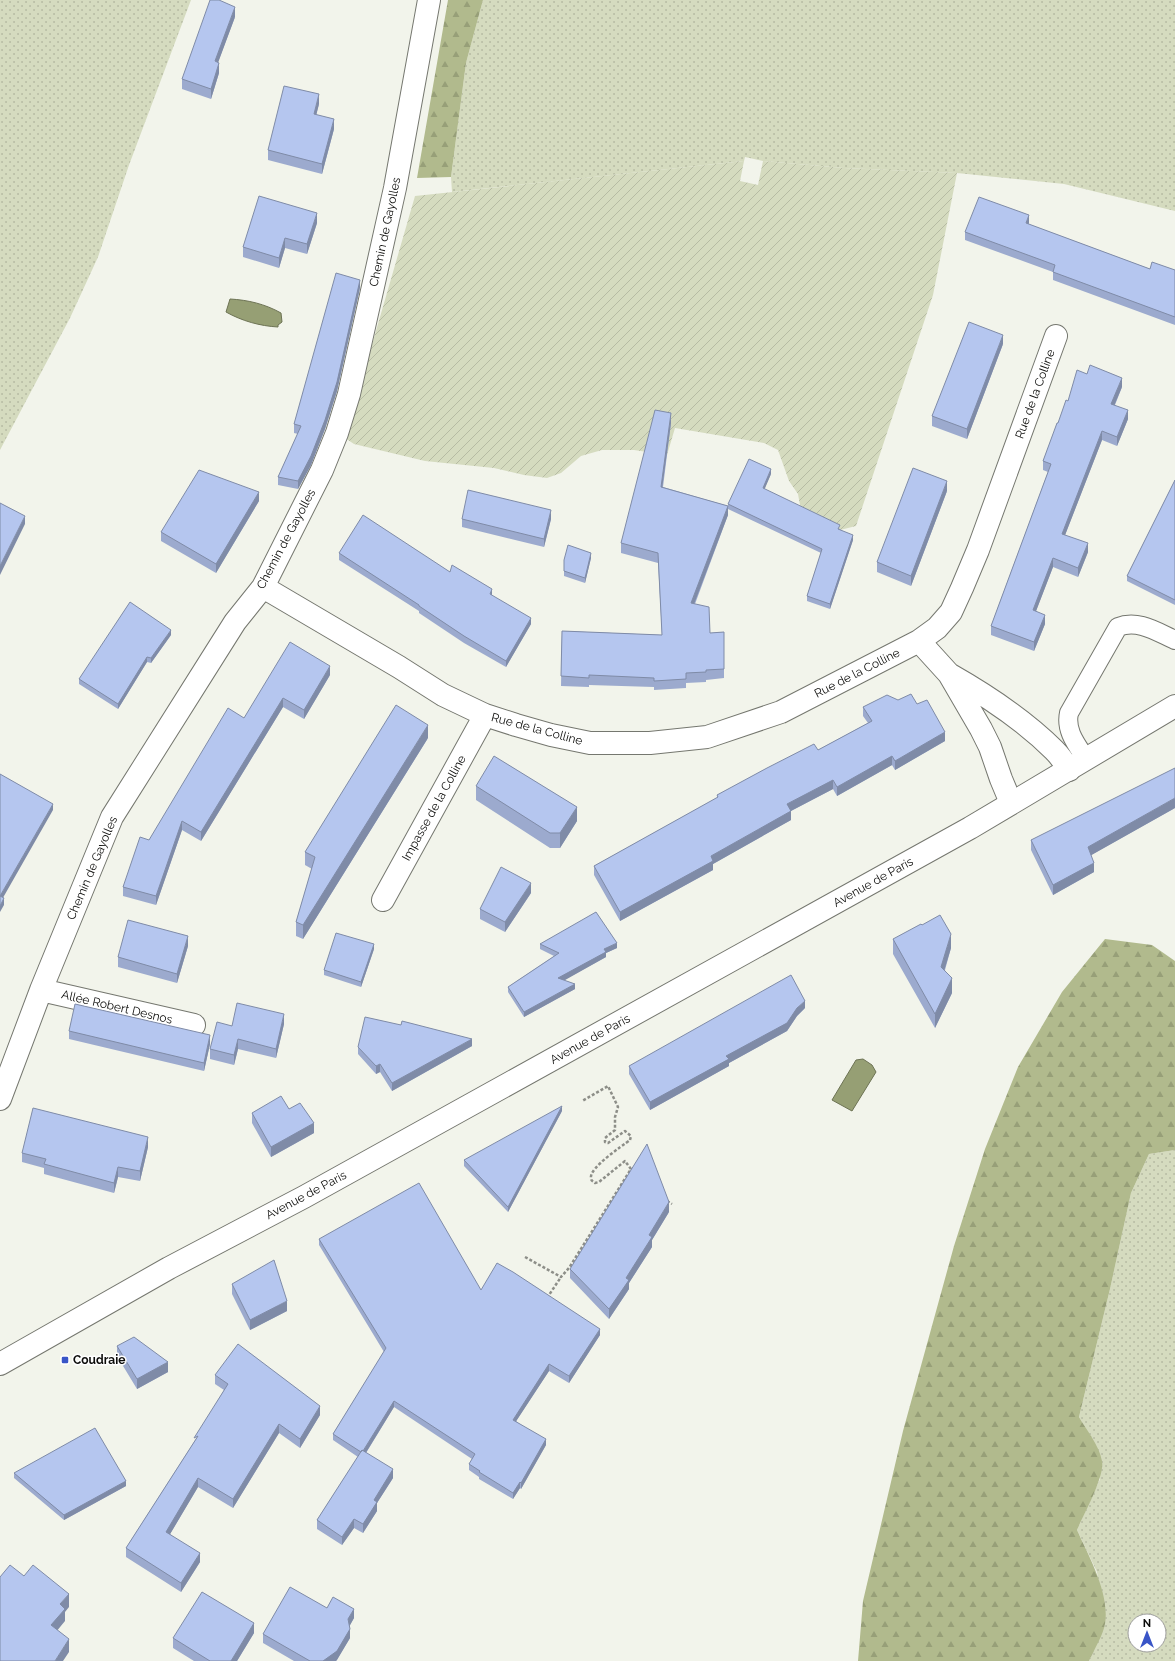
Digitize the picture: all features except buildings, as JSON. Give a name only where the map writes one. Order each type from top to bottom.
[{"type":"street","name":"Chemin de Gayolles","points":[[0,1099],[41,990],[112,817],[235,622],[263,587],[322,470],[337,433],[350,394],[395,188],[428,0]]},
{"type":"street","name":"Rue de la Colline","points":[[263,587],[386,658],[443,695],[486,715],[551,735],[590,743],[650,743],[707,737],[781,712],[919,641],[937,628],[951,612],[978,550],[1056,336]]},
{"type":"street","points":[[919,641],[949,674],[990,747],[1001,780],[1012,803]]},
{"type":"street","points":[[949,674],[975,689],[1030,728],[1056,751],[1078,764]]},
{"type":"street","name":"Avenue de Paris","points":[[0,1364],[169,1268],[311,1193],[970,828],[1175,706]]},
{"type":"street","name":"Impasse de la Colline","points":[[383,900],[486,715]]},
{"type":"street","name":"Allée Robert Desnos","points":[[41,990],[194,1025]]},
{"type":"lane","points":[[1078,764],[1074,740],[1068,726],[1069,713],[1118,627],[1126,624],[1143,626],[1175,640]]},
{"type":"path","points":[[582,1101],[608,1086],[618,1107],[616,1130],[605,1138],[604,1142],[608,1143],[625,1131],[631,1136],[630,1140],[599,1164],[592,1172],[590,1177],[591,1180],[595,1183],[599,1182],[625,1161],[634,1172]]},
{"type":"path","points":[[544,1303],[561,1277],[569,1268],[631,1169],[630,1168]]},
{"type":"path","points":[[661,1197],[672,1204]]},
{"type":"path","points":[[525,1257],[561,1277]]},
{"type":"shaded area","points":[[0,0],[191,0],[129,165],[98,257],[70,318],[0,450]]},
{"type":"shaded area","points":[[483,0],[1175,0],[1175,211],[1064,184],[957,173],[844,168],[763,161],[745,157],[744,161],[452,192],[451,177],[466,63]]},
{"type":"shaded area","points":[[744,161],[740,181],[758,185],[763,161],[844,168],[957,173],[933,295],[856,526],[840,530],[801,511],[798,494],[789,481],[778,450],[764,443],[675,428],[667,455],[634,450],[602,450],[581,456],[561,473],[547,478],[524,475],[494,468],[425,461],[354,444],[345,438],[415,196]]},
{"type":"shaded area","points":[[230,299],[243,300],[269,307],[281,313],[282,322],[278,325],[278,327],[258,324],[238,318],[226,312]]},
{"type":"shaded area","points":[[863,1059],[872,1065],[876,1072],[852,1111],[832,1100],[856,1060]]},
{"type":"shaded area","points":[[1175,1150],[1175,1661],[1089,1661],[1105,1624],[1097,1572],[1077,1530],[1100,1479],[1092,1439],[1079,1417],[1110,1289],[1131,1193],[1149,1154]]},
{"type":"green space","points":[[448,0],[483,0],[466,63],[451,177],[417,178]]},
{"type":"green space","points":[[1105,939],[1152,945],[1175,961],[1175,1150],[1149,1154],[1131,1193],[1110,1289],[1079,1417],[1096,1444],[1102,1461],[1102,1468],[1097,1485],[1077,1530],[1102,1588],[1106,1612],[1104,1628],[1089,1661],[858,1661],[863,1601],[903,1431],[954,1246],[985,1149],[1018,1067],[1062,992]]},
{"type":"place","name":"Coudraie","points":[[65,1360]]}]
